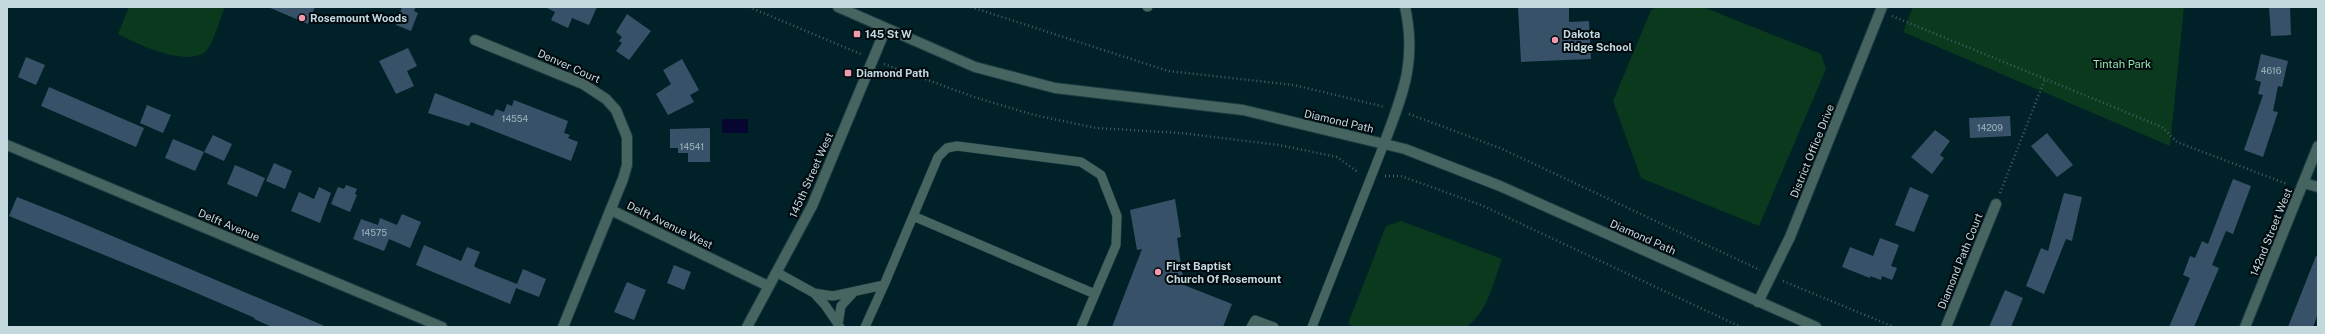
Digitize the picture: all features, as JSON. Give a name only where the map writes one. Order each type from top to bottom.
[{"type":"street","name":"Diamond Path","points":[[838,7],[975,66],[1055,88],[1242,110],[1406,149],[1500,186],[1816,327]]},
{"type":"street","points":[[1384,144],[1407,82],[1411,42],[1405,7]]},
{"type":"street","name":"District Office Drive","points":[[1758,302],[1790,237],[1881,10]]},
{"type":"street","name":"145th Street West","points":[[747,327],[812,206],[886,28]]},
{"type":"street","name":"Denver Court","points":[[475,40],[596,90],[616,110],[628,137],[628,165],[611,210]]},
{"type":"street","name":"Delft Avenue","points":[[7,145],[442,327]]},
{"type":"street","name":"142nd Street West","points":[[2245,327],[2318,146]]},
{"type":"street","points":[[2304,183],[2318,187]]},
{"type":"street","name":"Diamond Path Court","points":[[1946,327],[1996,204]]},
{"type":"street","name":"Delft Avenue West","points":[[563,327],[611,210],[768,286]]},
{"type":"lane","points":[[1312,327],[1384,144]]},
{"type":"lane","points":[[865,327],[938,157],[947,148],[957,146],[1081,162],[1101,176],[1117,216],[1116,245],[1080,327]]},
{"type":"lane","points":[[913,216],[1095,294]]},
{"type":"lane","points":[[776,272],[814,294],[825,305],[839,326]]},
{"type":"lane","points":[[814,294],[832,296],[853,293],[884,285]]},
{"type":"lane","points":[[839,326],[841,306],[853,293]]},
{"type":"lane","points":[[1253,323],[1274,327]]},
{"type":"path","points":[[749,7],[873,59],[959,92],[1034,115],[1096,128],[1181,133],[1279,145],[1337,157],[1357,172],[1379,179],[1389,175],[1401,176],[1475,202],[1741,327]]},
{"type":"path","points":[[1881,10],[2162,127],[2178,142],[2287,184]]},
{"type":"path","points":[[1996,204],[2045,78]]},
{"type":"green space","points":[[129,7],[225,7],[210,46],[199,55],[189,57],[163,53],[118,34]]},
{"type":"green space","points":[[1657,7],[1703,7],[1821,54],[1826,69],[1759,226],[1641,178],[1613,101],[1651,10]]},
{"type":"green space","name":"Tintah Park","points":[[1913,7],[2184,7],[2170,146],[1903,32]]},
{"type":"green space","points":[[1401,221],[1502,259],[1485,306],[1466,327],[1355,327],[1348,324],[1386,226]]},
{"type":"shaded area","points":[[722,119],[748,119],[748,133],[722,133]]},
{"type":"building","name":"Rosemount Woods","points":[[268,7],[315,7],[308,24]]},
{"type":"building","points":[[402,7],[416,7],[414,11],[418,13],[411,31],[396,25]]},
{"type":"building","points":[[545,7],[597,7],[589,25],[572,18],[568,28],[551,20],[555,12]]},
{"type":"building","name":"Dakota Ridge School","points":[[1518,7],[1569,7],[1569,22],[1589,21],[1591,59],[1521,62]]},
{"type":"building","points":[[2269,7],[2290,7],[2291,35],[2271,36]]},
{"type":"building","points":[[627,14],[651,31],[629,60],[616,51],[622,43],[619,41],[622,37],[616,32]]},
{"type":"building","points":[[408,48],[417,66],[407,71],[414,86],[396,94],[379,61]]},
{"type":"building","points":[[2261,54],[2288,61],[2282,87],[2278,86],[2273,111],[2278,112],[2263,157],[2244,150],[2263,95],[2258,94],[2261,82],[2255,80]]},
{"type":"building","points":[[26,57],[45,65],[36,85],[18,77]]},
{"type":"building","points":[[682,59],[699,90],[690,95],[694,102],[668,115],[656,94],[671,84],[663,70]]},
{"type":"building","points":[[49,87],[144,128],[136,147],[41,106]]},
{"type":"building","points":[[435,93],[493,116],[496,109],[504,112],[507,104],[512,106],[514,100],[568,121],[564,133],[570,135],[568,138],[578,142],[571,161],[471,122],[469,126],[428,113]]},
{"type":"building","points":[[147,105],[171,115],[163,133],[140,123]]},
{"type":"building","points":[[2010,116],[2011,136],[1970,138],[1969,118]]},
{"type":"building","points":[[710,128],[710,162],[688,162],[688,153],[678,153],[678,148],[670,148],[670,129]]},
{"type":"building","points":[[1935,130],[1950,141],[1940,155],[1944,158],[1932,174],[1911,157]]},
{"type":"building","points":[[2047,133],[2073,165],[2057,177],[2031,146]]},
{"type":"building","points":[[213,135],[232,144],[224,161],[204,152]]},
{"type":"building","points":[[173,139],[204,152],[195,171],[165,158]]},
{"type":"building","points":[[274,163],[292,171],[285,189],[266,181]]},
{"type":"building","points":[[235,165],[265,178],[257,197],[227,184]]},
{"type":"building","points":[[2233,179],[2251,186],[2233,234],[2226,231],[2212,265],[2219,268],[2194,327],[2169,327],[2190,278],[2183,275],[2190,256],[2195,258],[2202,241],[2208,244]]},
{"type":"building","points":[[346,185],[357,189],[355,194],[357,195],[350,212],[331,204],[338,187],[344,189]]},
{"type":"building","points":[[319,187],[331,193],[320,223],[291,211],[299,192],[314,199]]},
{"type":"building","points":[[1910,187],[1929,195],[1914,232],[1895,225]]},
{"type":"building","points":[[2064,193],[2082,197],[2072,241],[2066,239],[2044,294],[2026,286],[2041,248],[2048,251]]},
{"type":"building","points":[[17,197],[327,327],[272,327],[254,319],[255,318],[180,286],[9,216]]},
{"type":"building","name":"First Baptist Church Of Rosemount","points":[[1175,199],[1181,237],[1177,238],[1184,285],[1232,304],[1223,327],[1112,327],[1142,249],[1137,250],[1130,210]]},
{"type":"building","points":[[402,214],[421,222],[410,248],[389,239],[384,251],[353,239],[361,219],[378,225],[380,218],[397,225]]},
{"type":"building","points":[[1880,238],[1899,245],[1891,266],[1897,268],[1892,280],[1882,276],[1881,280],[1870,276],[1870,278],[1842,267],[1850,247],[1873,256]]},
{"type":"building","points":[[424,245],[461,261],[467,247],[480,252],[474,266],[517,284],[523,269],[546,279],[539,297],[516,288],[510,304],[416,265]]},
{"type":"building","points":[[2316,256],[2318,257],[2318,314],[2313,327],[2288,327]]},
{"type":"building","points":[[674,265],[691,272],[684,290],[667,283]]},
{"type":"building","points":[[627,282],[646,290],[634,320],[614,312]]},
{"type":"building","points":[[2005,290],[2023,298],[2011,327],[1989,327]]},
{"type":"place","name":"Rosemount Woods","points":[[302,18]]},
{"type":"place","name":"145 St W","points":[[857,34]]},
{"type":"place","name":"Dakota Ridge School","points":[[1555,40]]},
{"type":"place","name":"Diamond Path","points":[[848,73]]},
{"type":"place","name":"First Baptist Church Of Rosemount","points":[[1158,272]]}]
